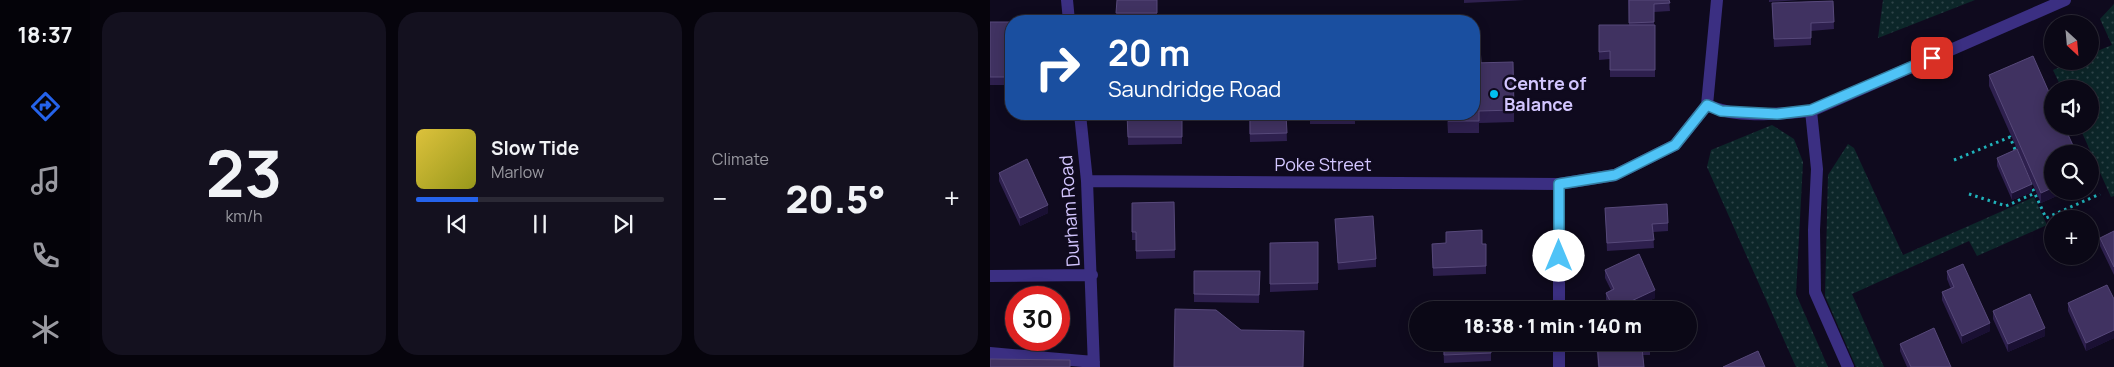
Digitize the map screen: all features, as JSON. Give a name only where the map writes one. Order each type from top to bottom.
[{"type":"street","points":[[1067,0],[1069,15]]},
{"type":"street","points":[[1717,0],[1707,105],[1721,111],[1777,114],[1811,110],[2065,0]]},
{"type":"street","name":"Poke Street","points":[[1087,181],[1559,184],[1615,175],[1675,145],[1707,105]]},
{"type":"street","points":[[1811,110],[1817,169],[1814,230],[1815,292],[1848,367]]},
{"type":"street","name":"Durham Road","points":[[1081,120],[1087,181],[1094,365]]},
{"type":"street","points":[[1559,184],[1559,301]]},
{"type":"street","points":[[990,276],[1092,275]]},
{"type":"street","points":[[1559,351],[1559,367]]},
{"type":"street","points":[[990,353],[1094,365]]},
{"type":"path","points":[[1954,160],[2010,137],[2017,153]]},
{"type":"path","points":[[2028,177],[2046,218],[2100,194]]},
{"type":"path","points":[[1969,194],[2006,206],[2035,194]]},
{"type":"green space","points":[[1883,0],[1975,0],[1878,38]]},
{"type":"green space","points":[[2114,4],[2114,196],[2111,197],[2099,170],[2099,145],[2088,145],[2083,135],[2099,135],[2099,80],[2058,80],[2053,70],[2099,70],[2099,50],[2112,45],[2100,19]]},
{"type":"green space","points":[[1772,125],[1794,139],[1803,162],[1796,294],[1828,367],[1796,367],[1707,167],[1711,150]]},
{"type":"green space","points":[[1848,144],[1854,148],[1903,255],[2034,197],[2044,219],[2044,226],[1977,256],[1969,241],[1852,294],[1884,367],[1856,367],[1825,296],[1828,175]]},
{"type":"building","points":[[1117,0],[1157,0],[1157,13],[1116,13]]},
{"type":"building","points":[[1629,0],[1669,0],[1670,3],[1654,4],[1654,22],[1629,23]]},
{"type":"building","points":[[1833,1],[1834,22],[1811,23],[1811,38],[1774,39],[1772,3]]},
{"type":"building","points":[[990,22],[1005,22],[1005,77],[990,77]]},
{"type":"building","points":[[1599,25],[1655,25],[1655,70],[1610,70],[1610,51],[1599,52]]},
{"type":"building","points":[[2033,56],[2044,81],[2044,135],[2068,135],[2073,145],[2044,145],[2044,192],[2041,193],[1989,75]]},
{"type":"building","points":[[1513,62],[1514,110],[1480,111],[1480,63]]},
{"type":"building","points":[[1127,120],[1182,120],[1182,137],[1128,137]]},
{"type":"building","points":[[1250,120],[1286,120],[1287,133],[1250,134]]},
{"type":"building","points":[[1448,120],[1479,120],[1479,121]]},
{"type":"building","points":[[2017,149],[2032,184],[2012,193],[1997,158]]},
{"type":"building","points":[[1027,159],[1048,205],[1020,218],[999,173]]},
{"type":"building","points":[[1174,202],[1175,250],[1136,251],[1136,232],[1132,232],[1132,203]]},
{"type":"building","points":[[1667,204],[1668,223],[1652,224],[1654,240],[1607,243],[1605,208]]},
{"type":"building","points":[[1373,216],[1376,259],[1338,263],[1335,219]]},
{"type":"building","points":[[1482,230],[1482,244],[1486,244],[1486,266],[1433,268],[1432,244],[1446,243],[1446,232]]},
{"type":"building","points":[[2114,231],[2114,267],[2100,238]]},
{"type":"building","points":[[1318,242],[1318,283],[1270,284],[1270,243]]},
{"type":"building","points":[[1639,254],[1655,290],[1631,301],[1610,301],[1606,293],[1614,289],[1605,270]]},
{"type":"building","points":[[1963,264],[1990,323],[1962,336],[1942,292],[1954,287],[1947,271]]},
{"type":"building","points":[[1194,271],[1260,271],[1259,295],[1194,294]]},
{"type":"building","points":[[2107,285],[2114,299],[2114,330],[2086,343],[2068,303]]},
{"type":"building","points":[[2030,294],[2045,328],[2008,344],[1993,311]]},
{"type":"building","points":[[1175,309],[1216,310],[1241,330],[1304,331],[1303,367],[1174,367]]},
{"type":"building","points":[[1934,328],[1951,367],[1911,367],[1900,344]]},
{"type":"building","points":[[1444,351],[1491,351],[1491,353],[1444,355]]},
{"type":"building","points":[[1598,351],[1642,351],[1644,367],[1599,367]]},
{"type":"building","points":[[1758,351],[1765,367],[1723,367]]},
{"type":"building","points":[[990,359],[1070,360],[1070,367],[990,367]]},
{"type":"place","name":"Centre of Balance","points":[[1494,94]]},
{"type":"route","points":[[1559,256],[1559,184],[1615,175],[1675,145],[1707,105],[1721,111],[1777,114],[1811,110],[1862,90],[1932,58]]}]
